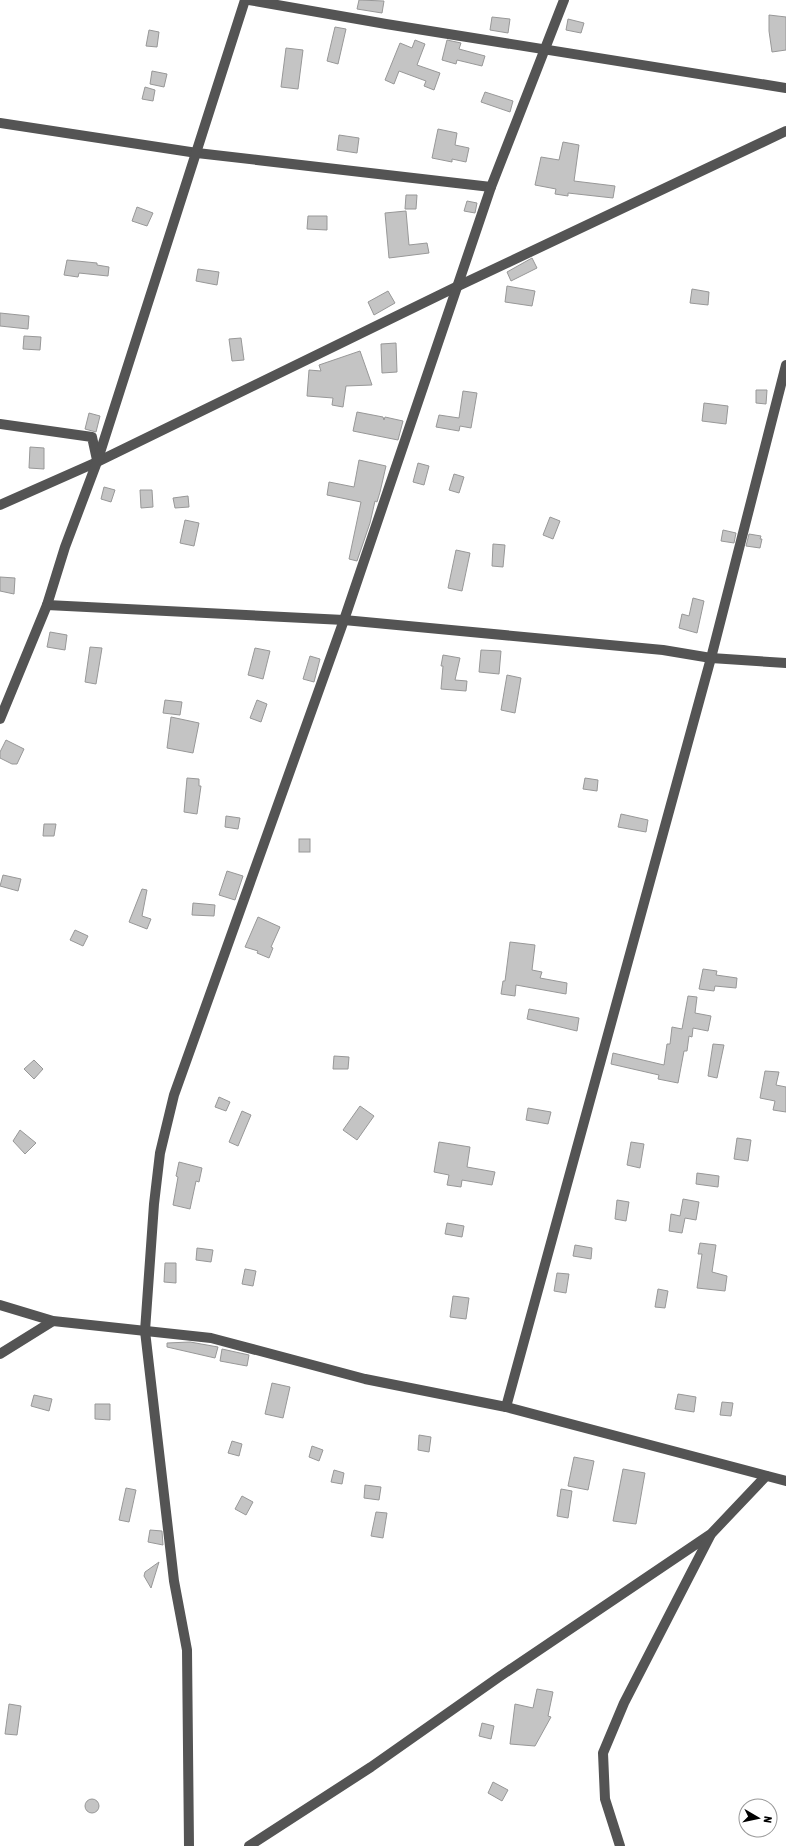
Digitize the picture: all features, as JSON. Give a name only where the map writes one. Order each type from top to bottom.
[{"type":"street","points":[[0,719],[47,605],[65,547],[97,462],[245,0]]},
{"type":"street","points":[[249,0],[386,24],[786,88]]},
{"type":"street","points":[[189,1846],[186,1650],[174,1581],[145,1332],[154,1204],[160,1153],[174,1095],[344,620],[491,187],[564,0]]},
{"type":"street","points":[[0,123],[197,153],[491,187]]},
{"type":"street","points":[[0,505],[97,462],[456,288],[786,131]]},
{"type":"street","points":[[506,1407],[711,658],[786,365]]},
{"type":"street","points":[[0,424],[92,438],[97,462]]},
{"type":"street","points":[[47,605],[344,620],[663,650],[711,658],[786,663]]},
{"type":"street","points":[[0,1305],[52,1321],[211,1338],[365,1379],[506,1407],[786,1481]]},
{"type":"street","points":[[0,1354],[52,1321]]},
{"type":"street","points":[[249,1846],[371,1767],[499,1677],[711,1534],[766,1476]]},
{"type":"street","points":[[620,1846],[605,1799],[602,1754],[624,1703],[711,1534]]},
{"type":"building","points":[[359,0],[384,1],[382,13],[357,9]]},
{"type":"building","points":[[769,15],[786,17],[786,50],[772,52],[769,31]]},
{"type":"building","points":[[492,17],[510,19],[508,33],[490,30]]},
{"type":"building","points":[[568,19],[584,23],[581,33],[566,30]]},
{"type":"building","points":[[335,27],[346,29],[338,64],[327,61]]},
{"type":"building","points":[[149,30],[159,32],[157,47],[146,46]]},
{"type":"building","points":[[415,40],[425,44],[417,65],[440,73],[434,90],[424,86],[426,81],[399,71],[394,84],[385,80],[400,43],[412,48]]},
{"type":"building","points":[[447,40],[461,43],[459,49],[485,56],[482,66],[457,60],[456,64],[442,60]]},
{"type":"building","points":[[286,48],[303,50],[298,89],[281,87]]},
{"type":"building","points":[[152,71],[167,74],[164,87],[150,84]]},
{"type":"building","points":[[145,87],[155,90],[153,101],[142,99]]},
{"type":"building","points":[[485,92],[513,101],[510,112],[481,102]]},
{"type":"building","points":[[438,129],[457,133],[455,145],[469,148],[466,162],[452,159],[452,162],[432,158]]},
{"type":"building","points":[[339,135],[359,138],[357,153],[337,150]]},
{"type":"building","points":[[563,142],[579,145],[574,181],[615,186],[613,198],[568,193],[568,196],[555,194],[556,189],[535,185],[541,157],[559,160]]},
{"type":"building","points":[[406,195],[417,195],[416,209],[405,209]]},
{"type":"building","points":[[467,201],[477,203],[475,213],[464,211]]},
{"type":"building","points":[[137,207],[153,213],[147,226],[132,221]]},
{"type":"building","points":[[406,211],[409,245],[427,243],[429,253],[389,258],[385,213]]},
{"type":"building","points":[[308,216],[327,216],[327,230],[307,229]]},
{"type":"building","points":[[532,258],[537,268],[511,281],[507,272]]},
{"type":"building","points":[[67,260],[97,263],[97,265],[109,267],[108,276],[79,273],[78,277],[64,275]]},
{"type":"building","points":[[198,269],[219,272],[217,285],[196,281]]},
{"type":"building","points":[[507,286],[535,291],[532,306],[505,302]]},
{"type":"building","points":[[692,289],[709,292],[708,305],[690,303]]},
{"type":"building","points":[[388,291],[395,303],[374,315],[368,302]]},
{"type":"building","points":[[0,313],[29,316],[28,329],[0,326]]},
{"type":"building","points":[[24,336],[41,337],[40,350],[23,349]]},
{"type":"building","points":[[241,338],[244,360],[232,361],[229,339]]},
{"type":"building","points":[[396,343],[397,372],[382,373],[381,344]]},
{"type":"building","points":[[360,351],[372,385],[346,386],[343,407],[332,405],[333,398],[307,396],[309,370],[321,371],[319,365]]},
{"type":"building","points":[[756,390],[767,390],[766,404],[756,403]]},
{"type":"building","points":[[463,391],[477,393],[471,428],[460,426],[459,431],[436,427],[439,415],[459,418]]},
{"type":"building","points":[[704,403],[728,406],[726,424],[702,421]]},
{"type":"building","points":[[357,412],[383,417],[384,420],[385,417],[403,421],[398,440],[353,431]]},
{"type":"building","points":[[89,413],[100,416],[96,432],[85,429]]},
{"type":"building","points":[[30,447],[44,448],[44,469],[29,468]]},
{"type":"building","points":[[359,460],[386,466],[377,502],[375,501],[370,523],[357,561],[349,559],[361,502],[327,495],[329,482],[354,487]]},
{"type":"building","points":[[418,463],[429,466],[424,485],[413,482]]},
{"type":"building","points":[[454,474],[464,477],[459,493],[449,490]]},
{"type":"building","points":[[104,487],[115,490],[111,502],[101,499]]},
{"type":"building","points":[[140,490],[152,490],[153,507],[141,508]]},
{"type":"building","points":[[188,496],[189,507],[175,508],[173,498]]},
{"type":"building","points":[[550,517],[560,521],[553,539],[543,535]]},
{"type":"building","points":[[185,520],[199,523],[194,546],[180,543]]},
{"type":"building","points":[[723,530],[736,533],[734,543],[721,541]]},
{"type":"building","points":[[749,534],[761,536],[760,539],[762,539],[760,548],[746,546]]},
{"type":"building","points":[[493,544],[505,545],[503,567],[492,566]]},
{"type":"building","points":[[456,550],[470,553],[462,591],[448,588]]},
{"type":"building","points":[[0,577],[15,578],[14,594],[0,591]]},
{"type":"building","points":[[693,598],[704,601],[697,633],[679,628],[682,614],[689,616]]},
{"type":"building","points":[[50,632],[67,635],[65,650],[47,647]]},
{"type":"building","points":[[90,647],[102,648],[96,684],[85,682]]},
{"type":"building","points":[[255,648],[270,651],[263,679],[248,675]]},
{"type":"building","points":[[481,650],[501,651],[499,674],[479,672]]},
{"type":"building","points":[[443,655],[460,658],[455,680],[467,681],[466,691],[441,689],[443,666],[441,666]]},
{"type":"building","points":[[310,656],[320,659],[314,682],[303,679]]},
{"type":"building","points":[[507,675],[521,678],[515,713],[501,710]]},
{"type":"building","points":[[165,700],[182,702],[180,715],[163,713]]},
{"type":"building","points":[[257,700],[267,704],[261,722],[250,718]]},
{"type":"building","points":[[171,717],[199,723],[193,753],[167,748]]},
{"type":"building","points":[[6,740],[24,749],[17,764],[12,764],[0,758],[0,752]]},
{"type":"building","points":[[187,778],[199,779],[199,786],[201,786],[197,814],[184,812]]},
{"type":"building","points":[[585,778],[598,780],[597,791],[583,789]]},
{"type":"building","points":[[621,814],[648,820],[646,832],[618,827]]},
{"type":"building","points":[[226,816],[240,818],[238,829],[225,827]]},
{"type":"building","points":[[44,824],[56,824],[54,836],[43,836]]},
{"type":"building","points":[[299,839],[310,839],[310,852],[299,852]]},
{"type":"building","points":[[227,871],[243,876],[235,900],[219,895]]},
{"type":"building","points":[[3,875],[21,879],[18,891],[0,886]]},
{"type":"building","points":[[142,889],[147,890],[142,916],[151,919],[147,929],[129,922]]},
{"type":"building","points":[[193,903],[215,905],[214,916],[192,915]]},
{"type":"building","points":[[258,917],[280,927],[271,947],[273,948],[269,958],[257,953],[258,951],[245,947]]},
{"type":"building","points":[[75,930],[88,936],[83,946],[70,940]]},
{"type":"building","points":[[510,942],[535,945],[532,970],[542,972],[540,978],[567,983],[566,994],[516,985],[515,996],[501,994],[503,981],[505,981]]},
{"type":"building","points":[[703,969],[717,971],[716,975],[737,978],[736,988],[715,986],[714,991],[699,989]]},
{"type":"building","points":[[688,996],[697,997],[695,1013],[711,1016],[708,1031],[693,1028],[692,1037],[689,1036],[687,1051],[684,1051],[678,1083],[658,1079],[659,1075],[611,1064],[613,1053],[664,1065],[667,1044],[670,1044],[672,1027],[682,1029]]},
{"type":"building","points":[[529,1009],[579,1018],[577,1031],[527,1019]]},
{"type":"building","points":[[713,1044],[724,1045],[717,1078],[708,1076]]},
{"type":"building","points":[[334,1056],[349,1057],[348,1069],[333,1069]]},
{"type":"building","points":[[34,1060],[43,1069],[34,1079],[24,1069]]},
{"type":"building","points":[[765,1071],[779,1072],[776,1085],[786,1087],[786,1112],[773,1110],[775,1101],[760,1098]]},
{"type":"building","points":[[219,1097],[230,1102],[226,1111],[215,1107]]},
{"type":"building","points":[[360,1106],[374,1116],[357,1140],[343,1130]]},
{"type":"building","points":[[528,1108],[551,1112],[548,1124],[526,1120]]},
{"type":"building","points":[[242,1111],[251,1115],[238,1146],[229,1142]]},
{"type":"building","points":[[20,1130],[36,1143],[25,1154],[13,1141]]},
{"type":"building","points":[[737,1138],[751,1140],[748,1161],[734,1159]]},
{"type":"building","points":[[439,1142],[470,1147],[467,1167],[495,1172],[492,1185],[462,1180],[461,1187],[447,1185],[449,1175],[434,1172]]},
{"type":"building","points":[[631,1142],[644,1144],[640,1168],[627,1165]]},
{"type":"building","points":[[179,1162],[202,1168],[199,1182],[196,1181],[190,1209],[173,1205]]},
{"type":"building","points":[[697,1173],[719,1176],[718,1187],[696,1184]]},
{"type":"building","points":[[683,1199],[699,1202],[696,1220],[685,1218],[682,1233],[669,1231],[671,1214],[680,1216]]},
{"type":"building","points":[[617,1200],[629,1202],[626,1221],[615,1219]]},
{"type":"building","points":[[447,1223],[464,1226],[462,1237],[445,1234]]},
{"type":"building","points":[[700,1243],[716,1245],[712,1272],[727,1276],[725,1291],[697,1288],[702,1254],[698,1254]]},
{"type":"building","points":[[575,1245],[592,1248],[591,1259],[573,1256]]},
{"type":"building","points":[[197,1248],[213,1250],[211,1262],[196,1260]]},
{"type":"building","points":[[165,1263],[176,1263],[176,1283],[164,1282]]},
{"type":"building","points":[[245,1269],[256,1271],[253,1286],[242,1284]]},
{"type":"building","points":[[557,1273],[569,1274],[566,1293],[554,1291]]},
{"type":"building","points":[[658,1289],[668,1291],[665,1308],[655,1307]]},
{"type":"building","points":[[453,1296],[469,1298],[466,1319],[450,1317]]},
{"type":"building","points":[[190,1342],[218,1347],[215,1358],[167,1347],[167,1343]]},
{"type":"building","points":[[222,1349],[249,1355],[247,1366],[220,1361]]},
{"type":"building","points":[[272,1383],[290,1387],[283,1418],[265,1414]]},
{"type":"building","points":[[678,1394],[696,1397],[694,1412],[675,1409]]},
{"type":"building","points":[[34,1395],[52,1399],[49,1411],[31,1406]]},
{"type":"building","points":[[722,1402],[733,1403],[731,1416],[720,1415]]},
{"type":"building","points":[[95,1404],[110,1404],[110,1420],[95,1419]]},
{"type":"building","points":[[419,1435],[431,1437],[429,1452],[418,1450]]},
{"type":"building","points":[[232,1441],[242,1444],[239,1456],[228,1453]]},
{"type":"building","points":[[312,1446],[323,1450],[319,1461],[309,1457]]},
{"type":"building","points":[[574,1457],[594,1461],[588,1490],[568,1486]]},
{"type":"building","points":[[623,1469],[645,1473],[636,1524],[613,1521]]},
{"type":"building","points":[[334,1470],[344,1473],[342,1484],[331,1482]]},
{"type":"building","points":[[365,1485],[381,1487],[379,1500],[364,1498]]},
{"type":"building","points":[[126,1488],[136,1490],[129,1522],[119,1520]]},
{"type":"building","points":[[561,1489],[572,1491],[568,1518],[557,1516]]},
{"type":"building","points":[[242,1496],[253,1502],[246,1515],[235,1509]]},
{"type":"building","points":[[376,1512],[387,1513],[383,1538],[371,1536]]},
{"type":"building","points":[[150,1530],[162,1531],[163,1545],[148,1542]]},
{"type":"building","points":[[159,1562],[151,1588],[144,1576],[145,1572]]},
{"type":"building","points":[[537,1689],[553,1692],[548,1716],[551,1717],[535,1746],[510,1744],[515,1704],[533,1708]]},
{"type":"building","points":[[9,1704],[21,1706],[17,1735],[5,1734]]},
{"type":"building","points":[[482,1723],[494,1726],[491,1739],[479,1736]]},
{"type":"building","points":[[493,1782],[508,1790],[502,1801],[488,1793]]},
{"type":"building","points":[[92,1799],[97,1801],[99,1806],[97,1811],[92,1813],[87,1811],[85,1806],[87,1801]]}]
